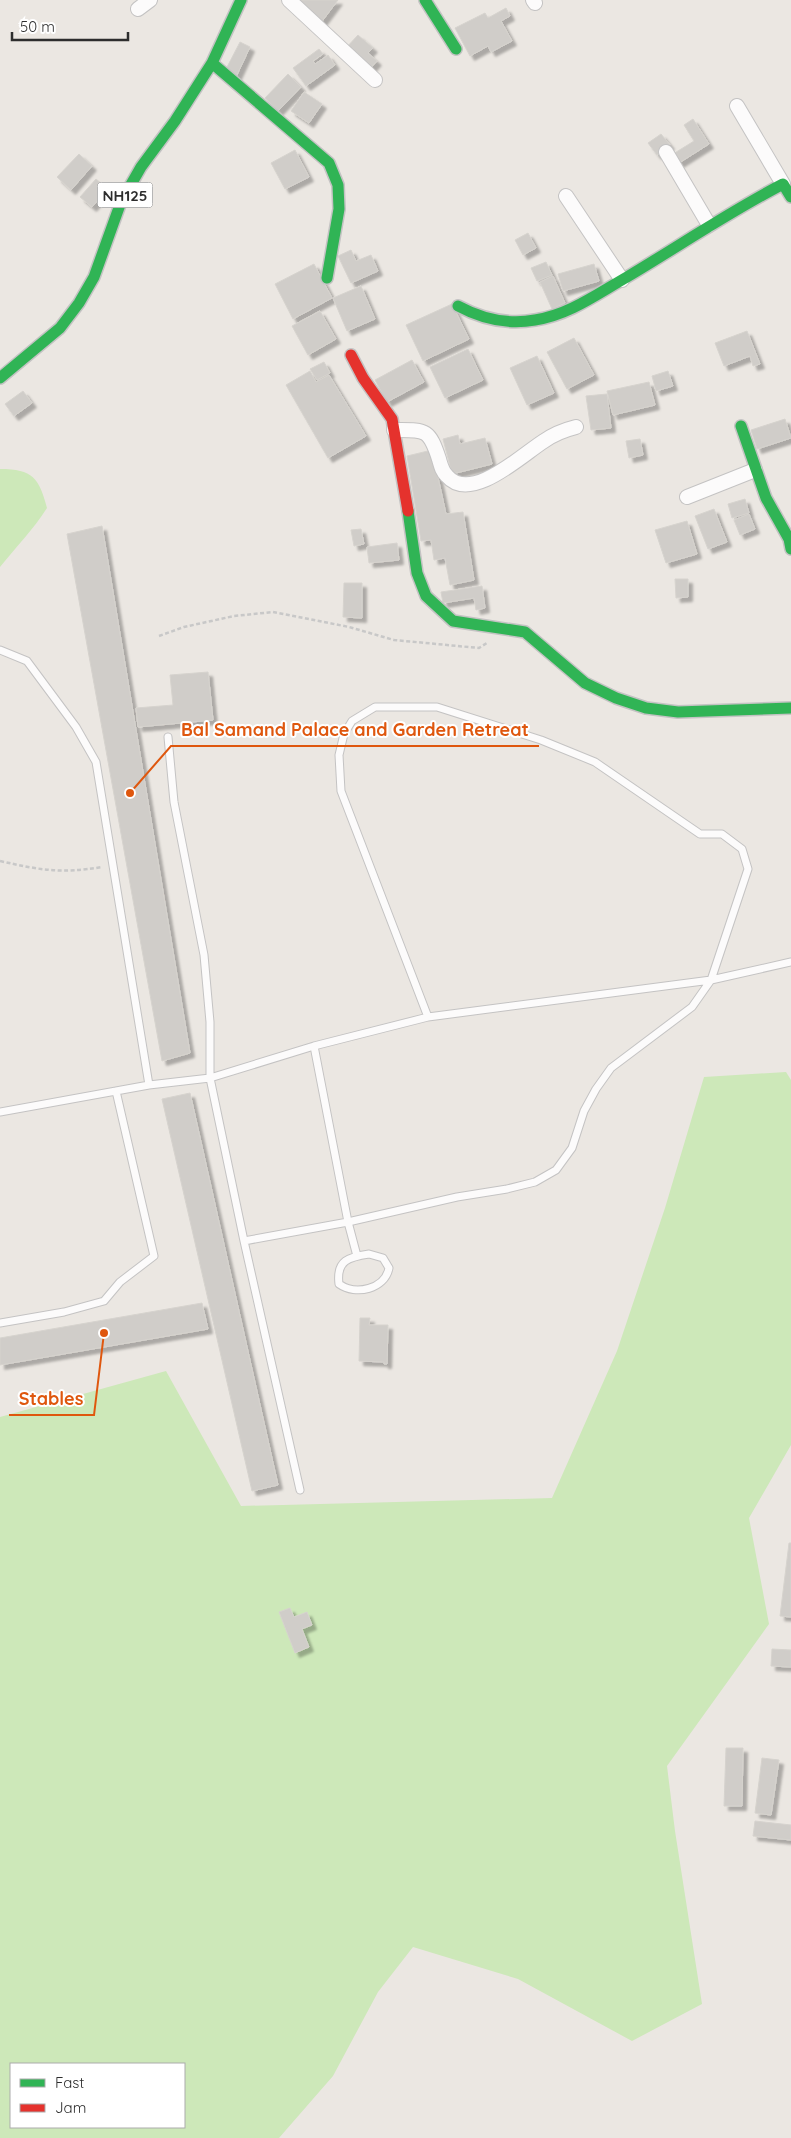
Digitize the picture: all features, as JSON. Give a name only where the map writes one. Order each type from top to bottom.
[{"type":"main road","name":"NH125","points":[[0,378],[60,328],[79,302],[94,277],[121,202],[141,167],[212,63],[241,0]]},
{"type":"main road","points":[[425,0],[456,49]]},
{"type":"main road","points":[[212,63],[329,163],[338,185],[339,209],[327,278]]},
{"type":"main road","points":[[458,306],[480,318],[493,321],[526,321],[544,319],[560,314],[657,260],[745,203],[783,184],[791,197]]},
{"type":"main road","points":[[350,355],[363,378],[392,419],[405,489],[416,573],[426,596],[453,621],[525,632],[539,642],[562,665],[593,687],[616,698],[646,708],[678,712],[791,708]]},
{"type":"main road","points":[[741,426],[755,470],[790,544]]},
{"type":"street","points":[[138,9],[150,0]]},
{"type":"street","points":[[289,0],[375,80]]},
{"type":"street","points":[[737,106],[783,184]]},
{"type":"street","points":[[666,152],[709,225]]},
{"type":"street","points":[[566,196],[622,280]]},
{"type":"street","points":[[394,430],[416,430],[425,433],[433,441],[442,472],[450,480],[460,484],[477,483],[503,471],[545,440],[558,432],[576,426]]},
{"type":"street","points":[[687,497],[755,470]]},
{"type":"lane","points":[[0,650],[27,661],[76,726],[96,762],[150,1085]]},
{"type":"lane","points":[[244,1242],[348,1222],[457,1197],[507,1189],[535,1182],[556,1170],[572,1148],[584,1110],[611,1068],[692,1007],[711,980],[748,869],[742,850],[722,834],[700,834],[595,762],[541,740],[437,707],[375,707],[352,721],[344,734],[339,755],[341,792],[428,1017]]},
{"type":"lane","points":[[168,737],[174,802],[204,955],[210,1022],[210,1078],[244,1242],[300,1490]]},
{"type":"lane","points":[[0,1112],[150,1085],[210,1078],[314,1046],[428,1017],[711,980],[791,962]]},
{"type":"lane","points":[[314,1046],[348,1222],[357,1256]]},
{"type":"lane","points":[[0,1323],[64,1312],[104,1302],[120,1282],[154,1256],[116,1092]]},
{"type":"lane","points":[[369,1254],[383,1258],[389,1268],[387,1278],[377,1286],[362,1290],[348,1290],[339,1284],[338,1272],[343,1262],[357,1256],[369,1254]]},
{"type":"path","points":[[159,636],[184,627],[234,616],[273,612],[349,627],[394,640],[465,648],[479,648],[506,629]]},
{"type":"path","points":[[0,861],[44,871],[78,871],[113,865]]},
{"type":"green space","points":[[0,469],[20,471],[33,477],[41,489],[47,508],[0,567]]},
{"type":"green space","points":[[786,1072],[791,1080],[791,1445],[749,1518],[769,1624],[667,1766],[675,1831],[702,2004],[632,2041],[518,1979],[413,1947],[378,1992],[333,2076],[279,2138],[0,2138],[0,1417],[166,1371],[241,1506],[552,1498],[617,1351],[665,1208],[704,1077]]},
{"type":"building","points":[[295,0],[338,0],[320,24]]},
{"type":"building","points":[[506,8],[510,16],[501,21],[512,41],[491,52],[488,46],[470,56],[455,28],[485,13],[488,18]]},
{"type":"building","points":[[358,35],[373,48],[368,53],[377,61],[368,71],[345,49]]},
{"type":"building","points":[[240,42],[250,47],[236,77],[225,71]]},
{"type":"building","points":[[319,49],[323,54],[313,61],[315,64],[328,55],[335,65],[306,86],[293,68]]},
{"type":"building","points":[[288,74],[301,87],[278,111],[265,98]]},
{"type":"building","points":[[304,92],[322,104],[309,123],[291,111]]},
{"type":"building","points":[[693,119],[709,144],[679,163],[673,154],[694,141],[684,125]]},
{"type":"building","points":[[661,134],[670,145],[657,155],[648,143]]},
{"type":"building","points":[[295,150],[309,177],[285,189],[271,163]]},
{"type":"building","points":[[79,154],[92,166],[71,190],[57,177]]},
{"type":"building","points":[[96,179],[108,189],[92,207],[80,197]]},
{"type":"building","points":[[528,233],[536,248],[523,255],[515,240]]},
{"type":"building","points":[[351,250],[356,261],[371,255],[378,271],[351,283],[338,256]]},
{"type":"building","points":[[546,262],[552,275],[537,281],[531,268]]},
{"type":"building","points":[[314,264],[332,298],[293,319],[275,284]]},
{"type":"building","points":[[594,264],[599,281],[563,291],[558,274]]},
{"type":"building","points":[[553,276],[565,303],[552,309],[540,282]]},
{"type":"building","points":[[361,286],[375,319],[347,331],[333,298]]},
{"type":"building","points":[[452,304],[469,339],[423,361],[406,325]]},
{"type":"building","points":[[320,311],[336,339],[308,355],[292,326]]},
{"type":"building","points":[[747,331],[760,364],[753,366],[750,356],[724,366],[715,343]]},
{"type":"building","points":[[574,338],[594,375],[567,389],[547,352]]},
{"type":"building","points":[[468,349],[483,380],[445,398],[430,367]]},
{"type":"building","points":[[537,356],[554,393],[527,405],[510,368]]},
{"type":"building","points":[[412,360],[424,382],[387,402],[375,380]]},
{"type":"building","points":[[324,362],[330,373],[317,380],[310,369]]},
{"type":"building","points":[[310,371],[316,382],[329,375],[366,436],[328,458],[286,385]]},
{"type":"building","points":[[668,371],[673,386],[656,391],[652,376]]},
{"type":"building","points":[[649,382],[655,405],[613,415],[607,391]]},
{"type":"building","points":[[23,391],[32,403],[14,416],[5,404]]},
{"type":"building","points":[[607,394],[611,428],[591,430],[586,396]]},
{"type":"building","points":[[785,419],[791,438],[757,449],[751,430]]},
{"type":"building","points":[[458,435],[460,444],[485,438],[492,464],[452,474],[443,439]]},
{"type":"building","points":[[640,439],[643,455],[629,458],[626,441]]},
{"type":"building","points":[[432,450],[446,514],[463,512],[474,580],[450,585],[445,558],[434,560],[431,540],[421,541],[407,456]]},
{"type":"building","points":[[745,499],[749,513],[732,518],[728,504]]},
{"type":"building","points":[[714,509],[727,542],[708,549],[695,516]]},
{"type":"building","points":[[749,514],[755,529],[740,535],[734,520]]},
{"type":"building","points":[[687,521],[697,554],[666,563],[655,530]]},
{"type":"building","points":[[102,526],[190,1053],[162,1061],[67,534]]},
{"type":"building","points":[[361,529],[364,544],[354,546],[351,530]]},
{"type":"building","points":[[397,543],[399,560],[369,563],[367,547]]},
{"type":"building","points":[[675,579],[688,579],[688,597],[676,598]]},
{"type":"building","points":[[344,583],[362,583],[362,618],[343,617]]},
{"type":"building","points":[[482,586],[485,608],[476,610],[474,598],[443,603],[441,592]]},
{"type":"building","points":[[208,672],[213,720],[138,727],[136,708],[173,705],[170,675]]},
{"type":"building","points":[[190,1093],[278,1485],[252,1491],[162,1099]]},
{"type":"building","points":[[202,1303],[208,1329],[0,1365],[0,1338]]},
{"type":"building","points":[[360,1318],[370,1318],[369,1325],[388,1325],[387,1364],[384,1364],[384,1362],[359,1361]]},
{"type":"building","points":[[789,1543],[791,1543],[791,1617],[780,1616]]},
{"type":"building","points":[[290,1608],[294,1617],[307,1612],[312,1625],[302,1629],[309,1647],[295,1653],[279,1612]]},
{"type":"building","points":[[772,1649],[791,1650],[791,1667],[771,1666]]},
{"type":"building","points":[[726,1748],[743,1748],[742,1806],[724,1806]]},
{"type":"building","points":[[762,1758],[779,1760],[771,1815],[755,1813]]},
{"type":"building","points":[[755,1821],[791,1825],[791,1840],[753,1836]]},
{"type":"traffic: fast","points":[[0,378],[60,328],[79,303],[94,277],[121,202],[141,167],[175,121],[212,63],[241,0]]},
{"type":"traffic: fast","points":[[425,0],[456,49]]},
{"type":"traffic: fast","points":[[212,63],[329,163],[338,185],[339,209],[327,278]]},
{"type":"traffic: fast","points":[[458,306],[495,320],[515,322],[535,320],[560,314],[594,297],[783,184],[791,197]]},
{"type":"traffic: fast","points":[[741,426],[766,498],[789,539],[791,549]]},
{"type":"traffic: fast","points":[[408,511],[417,573],[426,596],[453,621],[525,632],[585,683],[616,698],[646,708],[678,712],[791,708]]},
{"type":"traffic: jam","points":[[351,355],[363,378],[392,419],[408,511]]},
{"type":"place","name":"Bal Samand Palace and Garden Retreat","points":[[130,793]]},
{"type":"place","name":"Stables","points":[[104,1333]]}]
